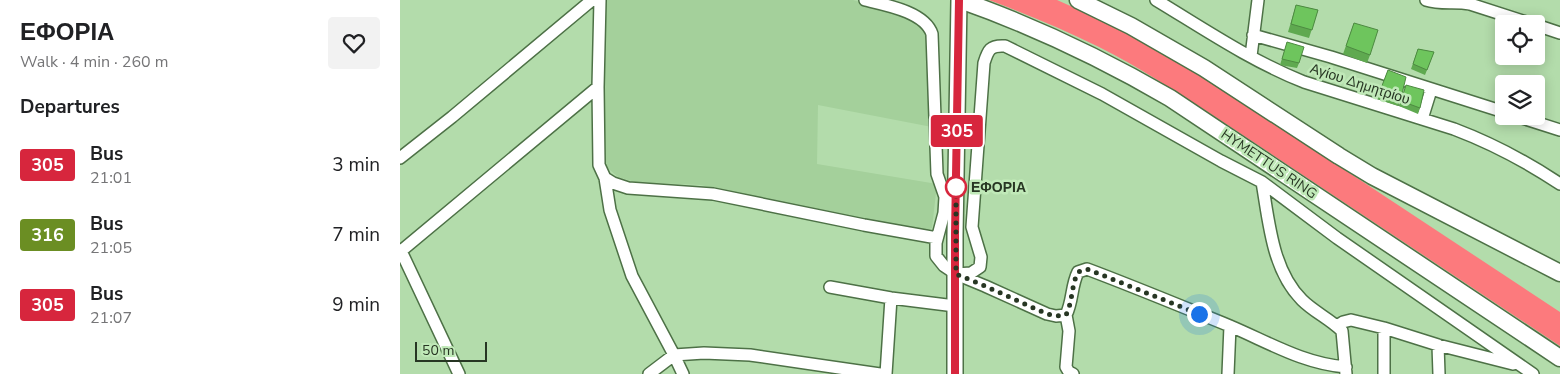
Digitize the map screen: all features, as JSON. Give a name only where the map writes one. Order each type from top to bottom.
[{"type":"highway","name":"HYMETTUS RING","points":[[960,0],[1025,24],[1062,41],[1170,98],[1560,358]]},
{"type":"highway","points":[[1078,0],[1131,26],[1204,68],[1372,176],[1560,273]]},
{"type":"main road","points":[[954,374],[960,0]]},
{"type":"street","points":[[400,158],[592,0]]},
{"type":"street","points":[[600,0],[599,165],[605,178],[610,210],[632,276],[683,374]]},
{"type":"street","points":[[865,0],[921,18],[930,27],[932,34],[937,174],[945,197],[944,213],[935,249],[936,256],[940,262],[956,274],[1047,314],[1056,316],[1066,315]]},
{"type":"street","name":"Αγίου Δημητρίου","points":[[1156,0],[1284,74],[1454,129],[1487,142],[1560,184]]},
{"type":"street","points":[[1251,56],[1258,0]]},
{"type":"street","points":[[1426,0],[1436,3],[1460,2],[1504,15]]},
{"type":"street","points":[[1545,28],[1560,33]]},
{"type":"street","points":[[1254,35],[1331,57],[1495,109]]},
{"type":"street","points":[[956,274],[971,273],[980,267],[981,257],[972,227],[984,63],[986,55],[991,48],[1005,46],[1102,94],[1262,182],[1522,370]]},
{"type":"street","points":[[459,374],[400,250],[598,87]]},
{"type":"street","points":[[1422,119],[1431,90]]},
{"type":"street","points":[[1544,125],[1560,130]]},
{"type":"street","points":[[605,178],[613,184],[628,188],[713,194],[937,238]]},
{"type":"street","points":[[1073,374],[1066,368],[1069,331],[1066,315],[1070,307],[1075,278],[1078,272],[1087,269],[1230,326],[1270,345],[1313,362],[1346,371],[1342,331],[1300,299],[1282,270],[1272,242],[1262,182]]},
{"type":"street","points":[[830,287],[892,298],[955,306]]},
{"type":"street","points":[[886,374],[892,298]]},
{"type":"street","points":[[1337,326],[1351,320],[1384,328],[1533,374]]},
{"type":"street","points":[[1228,374],[1230,326]]},
{"type":"street","points":[[1384,328],[1384,374]]},
{"type":"street","points":[[1438,345],[1439,374]]},
{"type":"street","points":[[649,374],[674,356],[704,353],[750,355],[880,374]]},
{"type":"shaded area","points":[[603,0],[853,0],[904,15],[930,35],[932,127],[818,105],[817,164],[937,184],[932,228],[927,230],[779,203],[701,185],[635,182],[618,177],[603,164]]},
{"type":"shaded area","points":[[989,0],[1057,0],[1104,21],[1171,57],[1560,312],[1560,346],[1142,70],[1072,34]]},
{"type":"building","points":[[1296,5],[1318,10],[1312,30],[1291,24]]},
{"type":"building","points":[[1354,23],[1378,30],[1370,55],[1346,46]]},
{"type":"building","points":[[1287,42],[1304,47],[1299,63],[1282,59]]},
{"type":"building","points":[[1418,49],[1434,52],[1427,70],[1413,64]]},
{"type":"building","points":[[1388,70],[1406,77],[1401,98],[1380,91]]},
{"type":"building","points":[[1406,85],[1424,90],[1420,108],[1401,101]]},
{"type":"bus line","name":"305","points":[[955,374],[959,0]]},
{"type":"place","name":"ΕΦΟΡΙΑ","points":[[956,187]]},
{"type":"route","points":[[956,187],[956,274],[1047,314],[1056,316],[1066,315],[1070,307],[1075,278],[1078,272],[1087,269],[1199,314]]}]
